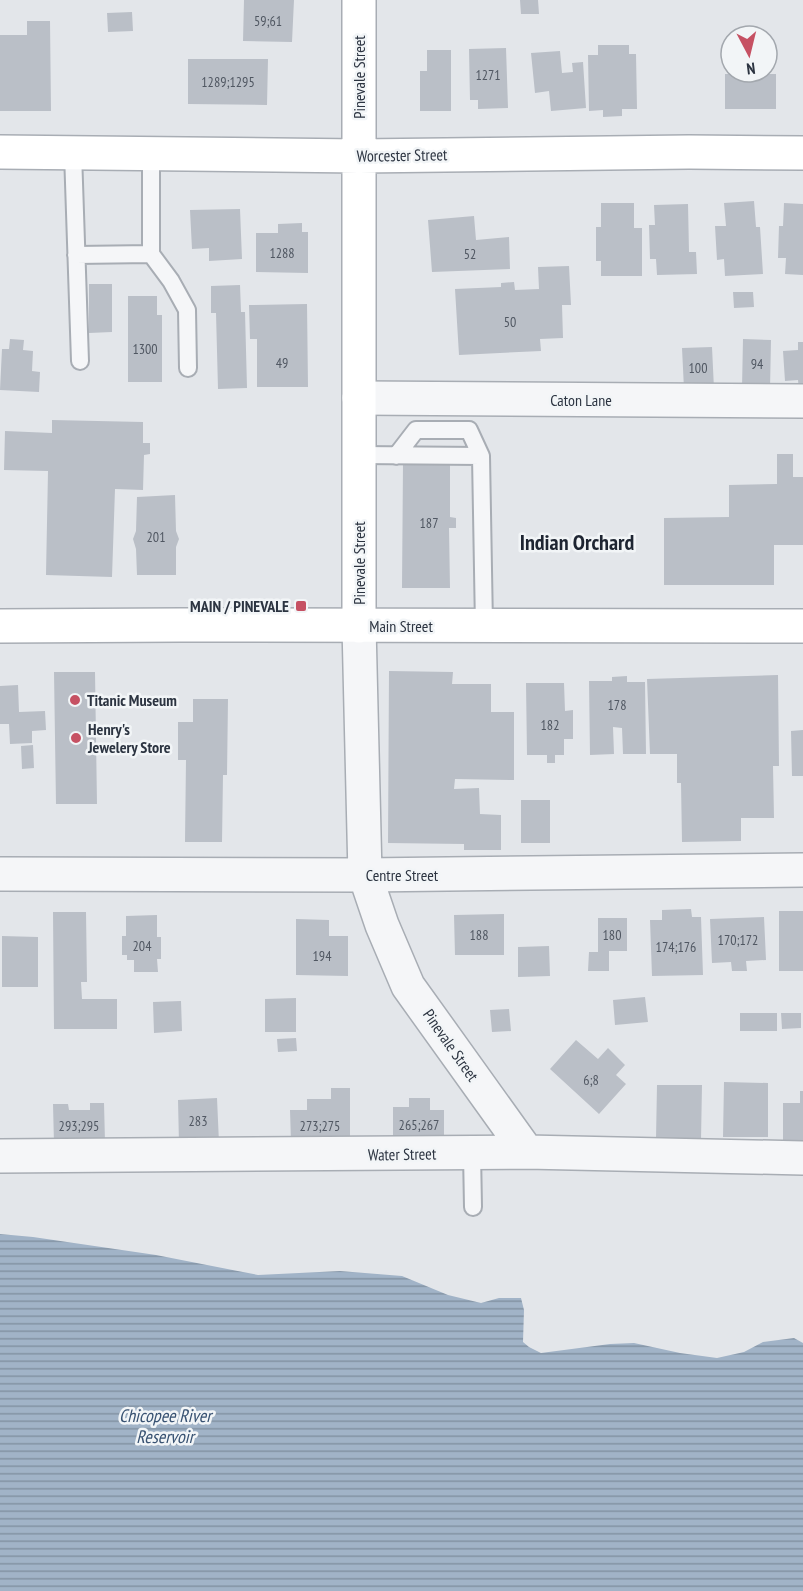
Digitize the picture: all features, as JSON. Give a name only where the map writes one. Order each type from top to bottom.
[{"type":"street","name":"Pinevale Street","points":[[359,0],[359,626],[365,875],[382,925],[408,986],[527,1152]]},
{"type":"street","name":"Worcester Street","points":[[0,152],[359,156],[803,153]]},
{"type":"street","name":"Caton Lane","points":[[359,398],[803,401]]},
{"type":"street","name":"Main Street","points":[[0,626],[803,626]]},
{"type":"street","name":"Centre Street","points":[[0,874],[365,875],[803,870]]},
{"type":"street","name":"Water Street","points":[[0,1156],[527,1152],[803,1158]]},
{"type":"lane","points":[[73,153],[80,361]]},
{"type":"lane","points":[[151,154],[152,254],[171,281],[187,310],[188,368]]},
{"type":"lane","points":[[76,255],[152,254]]},
{"type":"lane","points":[[396,456],[416,430],[469,430],[481,456],[484,626]]},
{"type":"lane","points":[[359,455],[481,456]]},
{"type":"lane","points":[[472,1153],[473,1207]]},
{"type":"water","name":"Chicopee River Reservoir","points":[[0,1234],[156,1255],[258,1275],[340,1271],[402,1276],[448,1295],[481,1303],[499,1298],[521,1298],[524,1310],[523,1342],[541,1353],[634,1343],[717,1358],[744,1352],[763,1342],[794,1338],[803,1343],[803,1591],[0,1591]]},
{"type":"building","points":[[244,0],[294,0],[292,42],[243,41]]},
{"type":"building","points":[[520,0],[538,0],[539,14],[521,14]]},
{"type":"building","points":[[132,12],[133,31],[108,32],[107,13]]},
{"type":"building","points":[[27,21],[50,21],[51,111],[0,111],[0,35],[27,35]]},
{"type":"building","points":[[598,45],[629,45],[629,54],[636,54],[637,109],[622,109],[622,116],[603,117],[603,110],[589,111],[588,55],[598,55]]},
{"type":"building","points":[[506,48],[508,108],[478,109],[478,100],[470,100],[469,49]]},
{"type":"building","points":[[427,50],[451,50],[451,111],[420,111],[420,71],[427,71]]},
{"type":"building","points":[[560,51],[562,73],[573,72],[572,63],[583,62],[586,108],[551,111],[549,91],[535,93],[531,53]]},
{"type":"building","points":[[188,59],[268,59],[267,105],[188,104]]},
{"type":"building","points":[[725,84],[776,84],[776,109],[725,109]]},
{"type":"building","points":[[754,201],[756,227],[760,227],[763,274],[725,276],[724,259],[717,260],[715,226],[726,226],[724,203]]},
{"type":"building","points":[[601,203],[634,203],[634,228],[642,228],[642,276],[601,276],[601,261],[596,261],[596,227],[601,227]]},
{"type":"building","points":[[784,203],[803,204],[803,275],[785,274],[786,258],[778,258],[779,226],[783,226]]},
{"type":"building","points":[[688,204],[689,252],[696,252],[697,274],[657,275],[656,259],[650,259],[649,225],[655,225],[654,205]]},
{"type":"building","points":[[240,209],[242,259],[209,261],[209,248],[192,249],[190,210]]},
{"type":"building","points":[[474,216],[476,240],[509,237],[510,269],[432,272],[428,220]]},
{"type":"building","points":[[302,223],[302,232],[308,232],[308,273],[256,272],[256,233],[278,233],[278,224]]},
{"type":"building","points":[[569,266],[571,305],[562,305],[563,338],[540,339],[541,351],[459,355],[455,289],[501,287],[501,283],[514,282],[515,290],[539,289],[538,267]]},
{"type":"building","points":[[89,284],[112,284],[112,332],[89,333]]},
{"type":"building","points":[[240,285],[241,312],[245,312],[247,388],[218,389],[216,313],[211,313],[211,286]]},
{"type":"building","points":[[733,292],[753,292],[754,307],[734,308]]},
{"type":"building","points":[[128,296],[157,296],[157,315],[162,315],[162,382],[128,382]]},
{"type":"building","points":[[307,304],[308,387],[257,387],[257,339],[250,339],[249,305]]},
{"type":"building","points":[[10,339],[24,340],[23,350],[33,351],[32,371],[40,372],[39,392],[0,390],[2,349],[9,349]]},
{"type":"building","points":[[743,339],[771,340],[770,389],[742,388]]},
{"type":"building","points":[[798,342],[803,342],[803,390],[799,390],[798,380],[785,381],[783,351],[798,350]]},
{"type":"building","points":[[712,347],[714,389],[684,389],[682,348]]},
{"type":"building","points":[[52,420],[143,422],[143,443],[150,443],[150,454],[144,455],[143,490],[115,489],[112,577],[46,575],[48,471],[4,470],[5,431],[52,433]]},
{"type":"building","points":[[777,454],[793,454],[793,477],[803,477],[803,545],[774,545],[774,585],[664,585],[664,518],[729,517],[729,485],[777,484]]},
{"type":"building","points":[[403,464],[450,464],[450,517],[456,518],[456,528],[449,528],[450,588],[402,588]]},
{"type":"building","points":[[175,495],[176,531],[179,539],[176,547],[176,575],[137,575],[136,549],[133,539],[136,531],[137,497]]},
{"type":"building","points":[[389,671],[453,672],[452,684],[491,684],[491,712],[514,712],[514,780],[455,779],[454,789],[479,788],[480,814],[501,815],[501,850],[464,850],[464,844],[388,843]]},
{"type":"building","name":"Henry's Jewelery Store","points":[[54,672],[95,672],[97,804],[56,804]]},
{"type":"building","points":[[778,675],[779,766],[773,766],[774,818],[741,818],[741,841],[682,842],[681,783],[677,783],[677,754],[650,754],[647,679]]},
{"type":"building","points":[[627,676],[627,682],[645,682],[646,754],[623,754],[622,728],[613,727],[614,754],[590,755],[589,681],[612,681],[612,677]]},
{"type":"building","points":[[526,683],[564,683],[565,711],[573,710],[573,739],[564,739],[564,755],[555,755],[555,763],[547,763],[547,755],[527,755]]},
{"type":"building","points":[[18,685],[19,712],[45,711],[46,730],[32,731],[32,743],[10,744],[9,724],[0,724],[0,686]]},
{"type":"building","points":[[193,699],[228,699],[227,775],[223,775],[222,842],[185,842],[186,760],[178,760],[178,722],[193,722]]},
{"type":"building","points":[[803,730],[803,776],[792,776],[791,731]]},
{"type":"building","points":[[33,745],[34,768],[22,769],[21,746]]},
{"type":"building","points":[[521,800],[550,800],[550,843],[521,843]]},
{"type":"building","points":[[691,909],[692,917],[701,917],[703,975],[652,976],[650,920],[662,920],[662,910]]},
{"type":"building","points":[[779,911],[803,911],[803,971],[779,971]]},
{"type":"building","points":[[53,912],[86,912],[87,982],[81,982],[82,999],[117,999],[117,1029],[54,1029]]},
{"type":"building","points":[[504,914],[504,955],[455,955],[454,915]]},
{"type":"building","points":[[157,915],[157,937],[161,937],[161,959],[157,959],[158,972],[134,972],[134,960],[127,960],[127,955],[122,955],[122,936],[126,936],[126,916]]},
{"type":"building","points":[[764,917],[766,960],[746,961],[747,971],[732,971],[731,962],[712,963],[710,919]]},
{"type":"building","points":[[598,918],[627,918],[627,951],[609,951],[609,971],[588,971],[589,952],[598,952]]},
{"type":"building","points":[[296,919],[329,920],[329,936],[348,936],[348,976],[296,975]]},
{"type":"building","points":[[2,936],[38,937],[38,987],[2,987]]},
{"type":"building","points":[[549,946],[550,976],[518,977],[518,947]]},
{"type":"building","points":[[645,997],[648,1022],[615,1025],[613,1000]]},
{"type":"building","points":[[296,998],[296,1032],[265,1032],[265,999]]},
{"type":"building","points":[[181,1001],[182,1031],[154,1033],[153,1002]]},
{"type":"building","points":[[509,1009],[511,1031],[492,1032],[490,1010]]},
{"type":"building","points":[[740,1013],[777,1013],[777,1031],[740,1031]]},
{"type":"building","points":[[781,1013],[801,1013],[801,1028],[782,1029]]},
{"type":"building","points":[[296,1038],[297,1051],[278,1052],[277,1039]]},
{"type":"building","points":[[576,1040],[598,1059],[608,1048],[625,1065],[616,1075],[626,1084],[599,1114],[550,1069]]},
{"type":"building","points":[[724,1082],[768,1083],[768,1137],[723,1137]]},
{"type":"building","points":[[657,1085],[702,1085],[701,1140],[656,1139]]},
{"type":"building","points":[[331,1088],[350,1088],[350,1141],[291,1142],[290,1110],[307,1110],[307,1099],[331,1099]]},
{"type":"building","points":[[800,1091],[803,1091],[803,1142],[783,1141],[783,1103],[800,1103]]},
{"type":"building","points":[[217,1098],[219,1143],[179,1144],[178,1100]]},
{"type":"building","points":[[409,1098],[430,1098],[430,1110],[444,1110],[444,1141],[393,1141],[393,1107],[409,1107]]},
{"type":"building","points":[[90,1103],[104,1103],[105,1142],[54,1144],[53,1104],[68,1104],[69,1110],[90,1110]]},
{"type":"place","name":"MAIN / PINEVALE","points":[[301,606]]},
{"type":"place","name":"Titanic Museum","points":[[75,700]]},
{"type":"place","name":"Henry's Jewelery Store","points":[[76,738]]},
{"type":"district","name":"Indian Orchard","points":[[577,542]]}]
